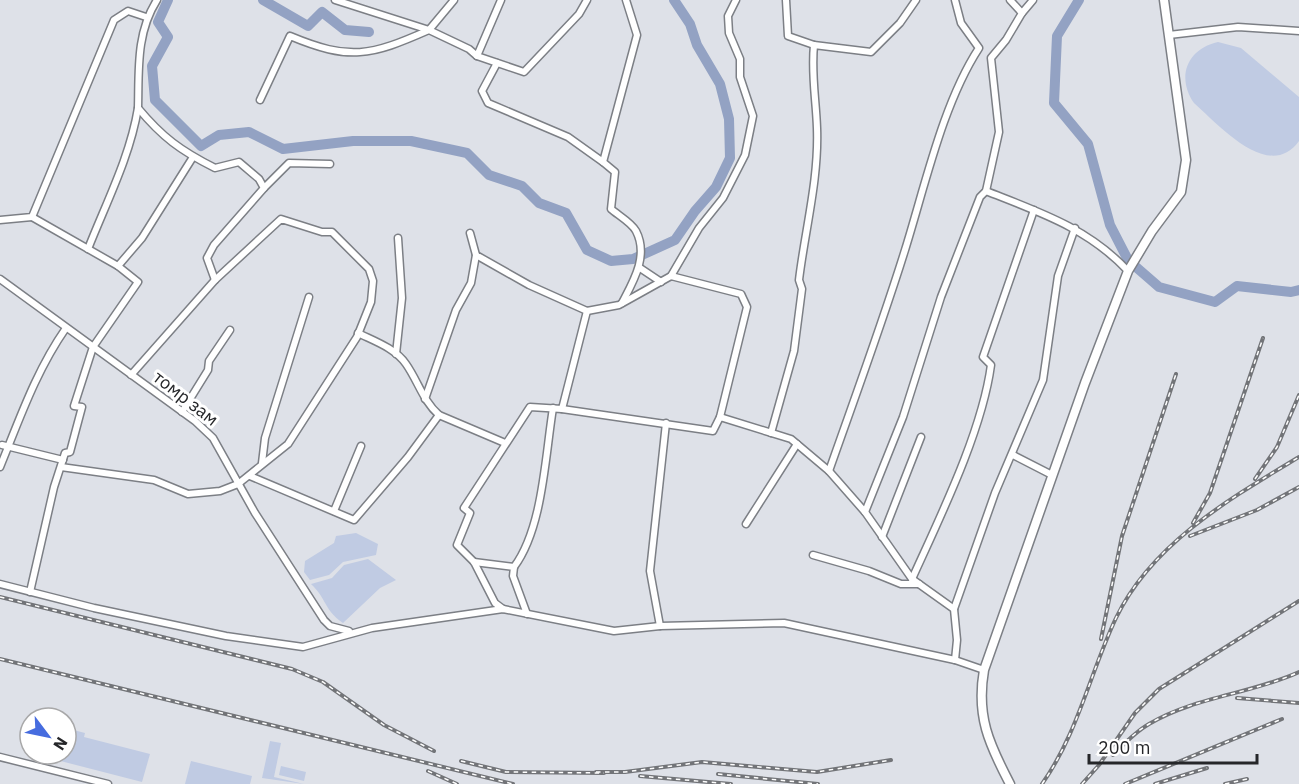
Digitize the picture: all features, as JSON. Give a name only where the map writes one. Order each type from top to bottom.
[{"type":"street","points":[[88,249],[135,128],[138,108],[139,48],[146,17],[157,0]]},
{"type":"street","points":[[335,0],[429,30],[469,49],[477,56],[524,72],[579,14],[587,0]]},
{"type":"street","points":[[260,100],[290,36],[324,50],[366,54],[429,30],[454,0]]},
{"type":"street","points":[[477,56],[501,0]]},
{"type":"street","points":[[603,162],[638,35],[626,0]]},
{"type":"street","points":[[476,255],[529,285],[587,311],[622,303],[671,276],[699,228],[723,198],[745,155],[753,116],[740,77],[740,59],[729,33],[728,16],[736,0]]},
{"type":"street","points":[[786,0],[788,36],[814,45],[871,52],[900,23],[916,0]]},
{"type":"street","points":[[830,471],[904,252],[937,145],[966,67],[979,48],[961,23],[955,0]]},
{"type":"street","points":[[1010,0],[1022,13]]},
{"type":"street","points":[[864,512],[903,417],[941,297],[980,197],[986,191],[999,132],[991,57],[1006,40],[1022,13],[1033,0]]},
{"type":"street","points":[[1010,784],[986,732],[981,707],[984,670],[1052,475],[1128,272],[1152,231],[1181,192],[1186,160],[1164,0]]},
{"type":"street","points":[[32,218],[114,20],[128,11],[146,17]]},
{"type":"street","points":[[1169,35],[1238,27],[1299,31]]},
{"type":"street","points":[[771,432],[794,351],[802,289],[799,280],[805,227],[813,188],[817,128],[811,72],[814,45]]},
{"type":"street","points":[[496,63],[482,91],[488,103],[568,137],[615,172],[611,209],[636,231],[640,268],[622,303]]},
{"type":"street","points":[[138,108],[159,133],[193,157],[215,168],[239,162],[259,179],[264,188]]},
{"type":"street","points":[[118,266],[142,238],[193,157]]},
{"type":"street","points":[[215,280],[207,258],[214,245],[264,188],[289,163],[330,164]]},
{"type":"street","points":[[986,191],[1075,228],[1108,249],[1128,272]]},
{"type":"street","points":[[912,579],[937,525],[981,411],[991,365],[983,357],[1034,210]]},
{"type":"street","points":[[0,220],[32,218],[118,266],[138,282],[93,347],[74,406],[82,407],[70,452],[65,453],[30,592]]},
{"type":"street","points":[[3,445],[62,464],[154,480],[188,494],[220,490],[238,484],[288,444],[358,333],[371,302],[373,281],[369,269],[332,232],[322,232],[281,219],[215,280],[131,375]]},
{"type":"street","points":[[955,660],[957,640],[954,609],[995,493],[1043,380],[1058,276],[1075,228]]},
{"type":"street","points":[[425,399],[456,310],[471,283],[476,255],[470,233]]},
{"type":"street","points":[[396,354],[402,298],[399,238]]},
{"type":"street","points":[[640,268],[661,282]]},
{"type":"street","points":[[502,609],[495,603],[474,562],[457,545],[470,513],[464,508],[530,407],[562,409],[713,431],[720,417],[747,307],[741,294],[671,276]]},
{"type":"street","name":"томр зам","points":[[0,279],[182,412],[213,438],[238,484],[324,620],[339,630],[353,632]]},
{"type":"street","points":[[262,463],[265,438],[309,297]]},
{"type":"street","points":[[562,409],[587,311]]},
{"type":"street","points":[[0,467],[3,445],[12,438],[28,394],[47,354],[66,328]]},
{"type":"street","points":[[182,412],[208,370],[209,361],[230,330]]},
{"type":"street","points":[[358,333],[396,354],[405,363],[425,399],[439,415],[506,442]]},
{"type":"street","points":[[527,614],[513,576],[514,567],[526,551],[537,511],[553,408]]},
{"type":"street","points":[[250,476],[354,519],[408,457],[439,415]]},
{"type":"street","points":[[720,417],[791,439],[830,471],[864,512],[912,579],[954,609]]},
{"type":"street","points":[[660,626],[650,571],[666,423]]},
{"type":"street","points":[[882,537],[921,437]]},
{"type":"street","points":[[746,524],[797,444]]},
{"type":"street","points":[[334,512],[361,446]]},
{"type":"street","points":[[1013,455],[1052,475]]},
{"type":"street","points":[[813,555],[869,571],[901,584],[920,584]]},
{"type":"street","points":[[474,562],[514,567]]},
{"type":"street","points":[[0,584],[237,638],[303,647],[353,632],[502,609],[614,631],[660,626],[784,623],[955,660],[984,670]]},
{"type":"street","points":[[0,757],[108,784]]},
{"type":"shaded area","points":[[1218,42],[1241,48],[1299,97],[1299,141],[1287,152],[1273,156],[1244,146],[1194,103],[1186,83],[1188,65],[1199,51]]},
{"type":"shaded area","points":[[356,533],[378,544],[376,555],[343,562],[329,575],[310,580],[304,572],[305,561],[334,543],[336,536]]},
{"type":"shaded area","points":[[368,559],[396,580],[380,588],[343,623],[332,614],[311,584],[332,578],[344,565]]},
{"type":"shaded area","points":[[78,731],[85,733],[84,737],[150,754],[142,782],[78,766]]},
{"type":"shaded area","points":[[270,741],[281,743],[274,777],[304,784],[262,778]]},
{"type":"shaded area","points":[[191,761],[252,776],[250,784],[185,784]]},
{"type":"shaded area","points":[[281,766],[306,772],[304,781],[279,775]]},
{"type":"waterway","points":[[168,0],[158,22],[168,37],[152,66],[155,100],[201,146],[219,135],[249,132],[283,149],[353,141],[411,141],[467,153],[489,175],[522,186],[539,203],[566,213],[587,250],[611,261],[633,259],[675,240],[695,211],[716,187],[730,158],[729,119],[720,84],[697,45],[690,24],[674,0]]},
{"type":"waterway","points":[[263,0],[308,26],[322,12],[345,30],[369,32]]},
{"type":"waterway","points":[[1079,0],[1057,36],[1054,103],[1088,144],[1110,225],[1127,258]]},
{"type":"waterway","points":[[1136,267],[1159,287],[1215,302],[1237,286],[1291,292],[1299,290]]},
{"type":"railway","points":[[1193,523],[1210,493],[1263,338]]},
{"type":"railway","points":[[1101,639],[1122,536],[1176,374]]},
{"type":"railway","points":[[1255,479],[1277,447],[1299,395]]},
{"type":"railway","points":[[1042,784],[1065,744],[1116,618],[1131,591],[1150,567],[1196,525],[1221,506],[1299,457]]},
{"type":"railway","points":[[1190,536],[1257,510],[1299,487]]},
{"type":"railway","points":[[0,597],[292,669],[323,682],[384,725],[434,751]]},
{"type":"railway","points":[[1082,784],[1099,765],[1135,713],[1159,689],[1299,601]]},
{"type":"railway","points":[[0,659],[513,784]]},
{"type":"railway","points":[[1113,755],[1139,731],[1166,715],[1204,701],[1262,686],[1299,672]]},
{"type":"railway","points":[[1237,698],[1299,703]]},
{"type":"railway","points":[[1125,784],[1282,719]]},
{"type":"railway","points":[[596,772],[625,772],[702,762],[817,772],[891,760]]},
{"type":"railway","points":[[461,761],[506,772],[604,773]]},
{"type":"railway","points":[[1155,784],[1207,768]]},
{"type":"railway","points":[[428,771],[457,784]]},
{"type":"railway","points":[[718,774],[818,784]]},
{"type":"railway","points":[[640,776],[731,784]]},
{"type":"railway","points":[[1225,784],[1247,779]]}]
